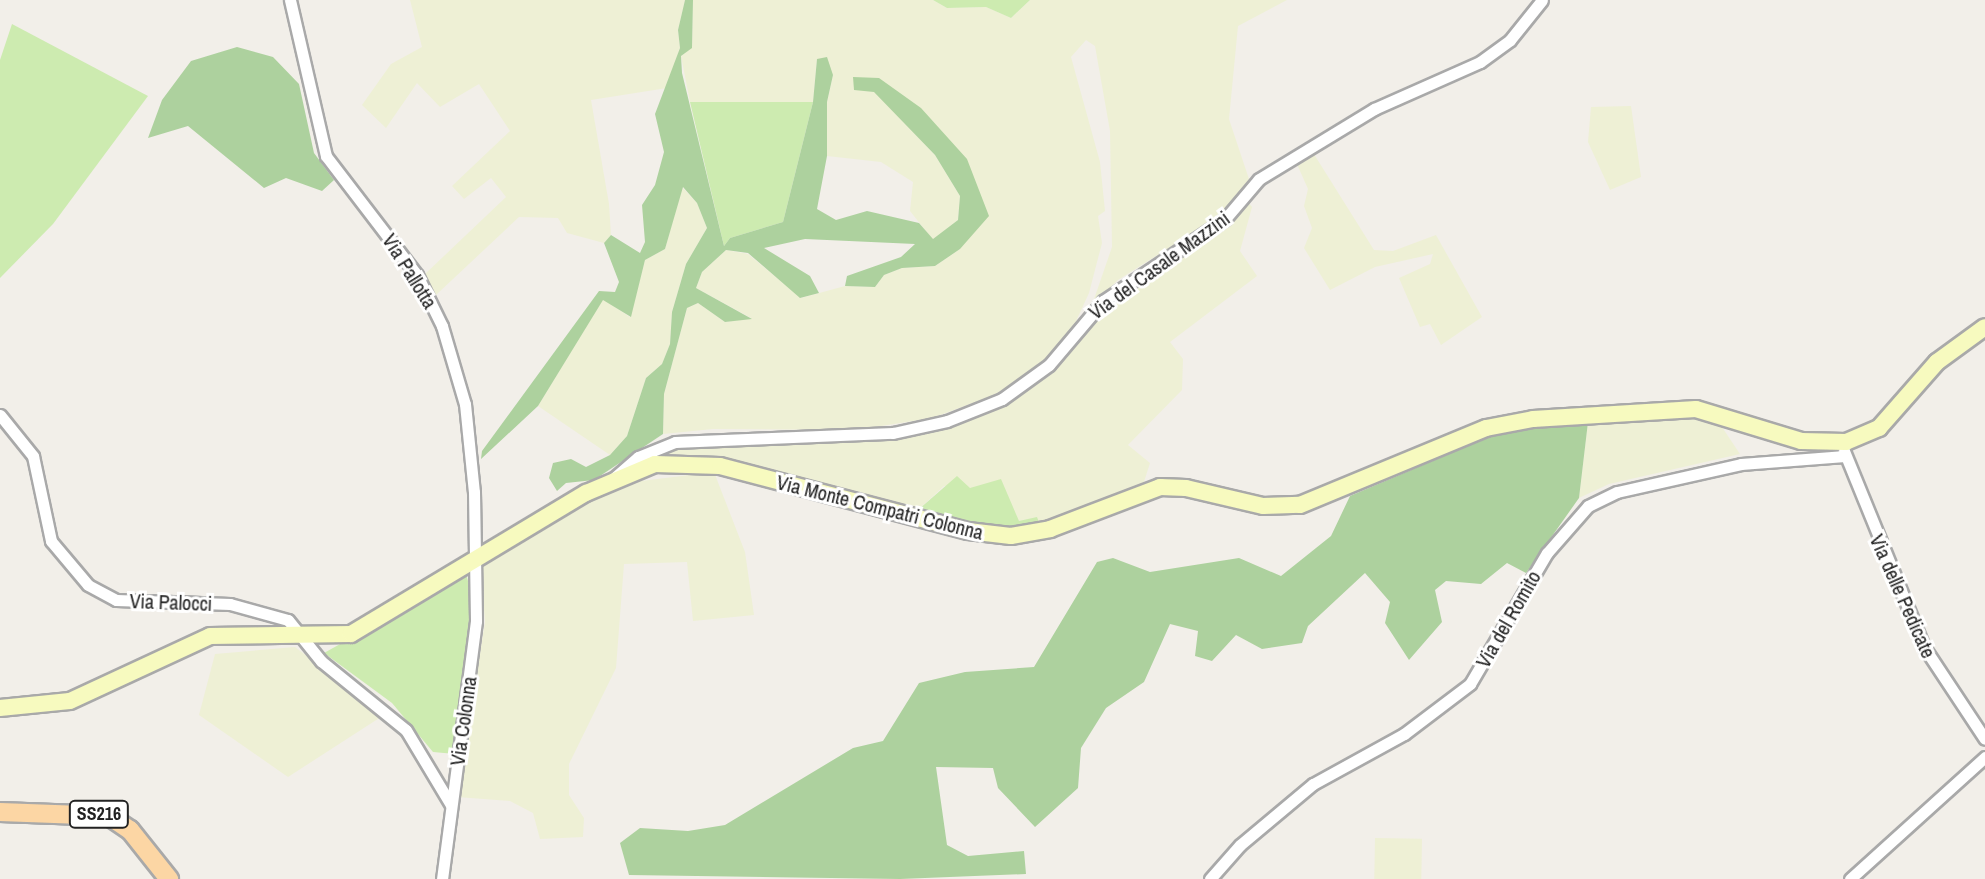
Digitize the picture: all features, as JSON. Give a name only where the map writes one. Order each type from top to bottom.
[{"type":"main road","name":"SS216","points":[[0,812],[109,816],[134,833],[169,879]]},
{"type":"street","name":"Via Pallotta","points":[[290,0],[326,156],[413,268],[455,361],[470,439],[474,562]]},
{"type":"street","name":"Via del Casale Mazzini","points":[[612,480],[638,457],[680,440],[884,434],[941,423],[998,402],[1049,365],[1103,301],[1225,219],[1262,177],[1369,111],[1480,62],[1510,40],[1542,0]]},
{"type":"street","name":"Via Monte Compatri Colonna","points":[[0,708],[53,705],[79,698],[200,638],[355,633],[612,480],[655,464],[705,464],[968,531],[1011,536],[1050,529],[1160,487],[1186,488],[1263,506],[1296,506],[1486,428],[1533,419],[1696,409],[1801,441],[1843,450],[1879,428],[1937,362],[1985,327]]},
{"type":"street","name":"Via Palocci","points":[[0,415],[33,456],[51,541],[94,591],[120,600],[246,606],[285,619],[321,661],[406,730],[451,805]]},
{"type":"street","name":"Via delle Pedicate","points":[[1843,450],[1928,656],[1985,739]]},
{"type":"street","name":"Via del Romito","points":[[1210,879],[1240,845],[1310,787],[1404,734],[1470,684],[1542,559],[1588,506],[1617,492],[1733,466],[1843,450]]},
{"type":"street","name":"Via Colonna","points":[[442,879],[476,621],[474,562]]},
{"type":"street","points":[[1850,879],[1985,757]]},
{"type":"green space","points":[[410,0],[685,0],[678,30],[680,48],[667,88],[591,100],[609,204],[611,235],[604,243],[567,233],[558,218],[519,217],[436,295],[424,275],[506,197],[491,178],[464,199],[452,186],[510,131],[479,84],[440,107],[417,83],[386,128],[362,105],[391,64],[422,47]]},
{"type":"green space","points":[[685,0],[693,0],[692,48],[681,56],[682,73],[724,246],[730,238],[783,222],[813,102],[817,59],[827,57],[833,75],[827,102],[827,156],[817,209],[836,220],[867,211],[919,223],[933,239],[958,220],[960,196],[935,155],[874,92],[854,90],[853,77],[879,78],[921,108],[967,159],[989,216],[960,249],[935,266],[902,268],[884,275],[875,287],[845,286],[847,276],[901,257],[915,244],[805,239],[764,248],[810,276],[819,293],[800,298],[748,253],[726,250],[702,272],[696,288],[752,319],[725,322],[698,303],[687,308],[664,394],[663,434],[594,480],[566,483],[557,491],[549,478],[553,463],[571,459],[586,467],[610,455],[627,436],[646,378],[662,364],[670,344],[672,312],[686,264],[707,228],[697,203],[683,187],[665,249],[645,260],[631,317],[603,300],[538,406],[481,459],[482,451],[599,291],[615,292],[619,282],[604,243],[611,235],[640,253],[645,242],[642,205],[655,185],[664,152],[655,114],[680,48],[678,30]]},
{"type":"green space","points":[[693,0],[933,0],[947,8],[986,7],[1011,18],[1030,0],[1287,0],[1238,26],[1229,119],[1249,179],[1221,215],[1118,280],[1092,305],[1112,247],[1110,131],[1095,46],[1086,40],[1071,57],[1100,162],[1105,211],[1098,216],[1102,243],[1089,293],[1072,330],[1042,366],[992,396],[932,418],[856,430],[713,429],[663,434],[664,394],[687,308],[698,303],[725,322],[751,318],[696,288],[702,272],[726,250],[748,254],[801,298],[845,286],[875,287],[884,275],[902,268],[935,266],[960,249],[966,159],[874,91],[935,155],[960,196],[958,220],[933,240],[910,211],[913,182],[881,162],[827,156],[827,102],[833,75],[817,59],[813,102],[690,102],[681,56],[692,47]]},
{"type":"green space","points":[[933,0],[1030,0],[1011,18],[986,7],[947,8]]},
{"type":"green space","points":[[12,24],[148,96],[53,224],[0,278],[0,60]]},
{"type":"green space","points":[[237,47],[273,57],[299,84],[314,153],[334,180],[322,191],[286,178],[264,188],[188,126],[148,138],[162,100],[191,61]]},
{"type":"green space","points":[[690,102],[813,102],[783,222],[730,238],[724,246]]},
{"type":"green space","points":[[1631,106],[1641,177],[1610,190],[1588,142],[1591,107]]},
{"type":"green space","points":[[1312,151],[1374,250],[1393,251],[1436,235],[1482,317],[1441,345],[1430,324],[1420,327],[1399,278],[1430,264],[1433,254],[1375,267],[1330,290],[1304,248],[1312,228],[1304,206],[1308,189],[1296,162]]},
{"type":"green space","points":[[682,187],[697,203],[707,228],[686,264],[672,312],[670,344],[662,364],[646,378],[627,436],[610,455],[538,406],[603,299],[630,317],[645,260],[665,249]]},
{"type":"green space","points":[[1247,201],[1252,207],[1240,251],[1257,276],[1170,342],[1183,359],[1182,390],[1128,445],[1150,463],[1143,485],[1040,525],[1019,521],[970,489],[944,486],[918,510],[698,456],[640,461],[692,443],[899,439],[968,421],[1048,377],[1111,297],[1197,247],[1231,222]]},
{"type":"green space","points":[[1682,413],[1716,418],[1740,454],[1609,484],[1579,498],[1588,422]]},
{"type":"green space","points":[[1588,422],[1579,498],[1526,573],[1507,563],[1481,584],[1446,581],[1435,590],[1442,622],[1409,660],[1385,623],[1390,602],[1365,573],[1308,626],[1302,643],[1262,649],[1236,635],[1212,661],[1195,656],[1198,631],[1170,624],[1144,682],[1106,708],[1081,748],[1078,788],[1035,827],[998,788],[993,768],[936,767],[947,845],[968,856],[1024,851],[1026,874],[900,879],[629,875],[620,843],[640,828],[688,831],[725,825],[853,748],[883,741],[919,683],[965,672],[1034,667],[1097,562],[1113,558],[1150,572],[1239,558],[1281,576],[1331,536],[1350,496],[1515,426]]},
{"type":"green space","points":[[714,472],[745,552],[754,615],[693,621],[687,562],[624,564],[616,668],[569,764],[569,795],[584,818],[583,837],[540,839],[533,813],[510,801],[457,797],[485,622],[480,562],[625,483]]},
{"type":"green space","points":[[957,476],[970,488],[1001,479],[1019,521],[1037,517],[1040,525],[987,528],[918,510]]},
{"type":"green space","points":[[466,574],[473,598],[455,754],[433,752],[392,703],[324,653]]},
{"type":"green space","points":[[295,647],[384,715],[288,777],[199,715],[215,654]]},
{"type":"green space","points":[[1375,838],[1422,839],[1421,879],[1374,879]]}]
